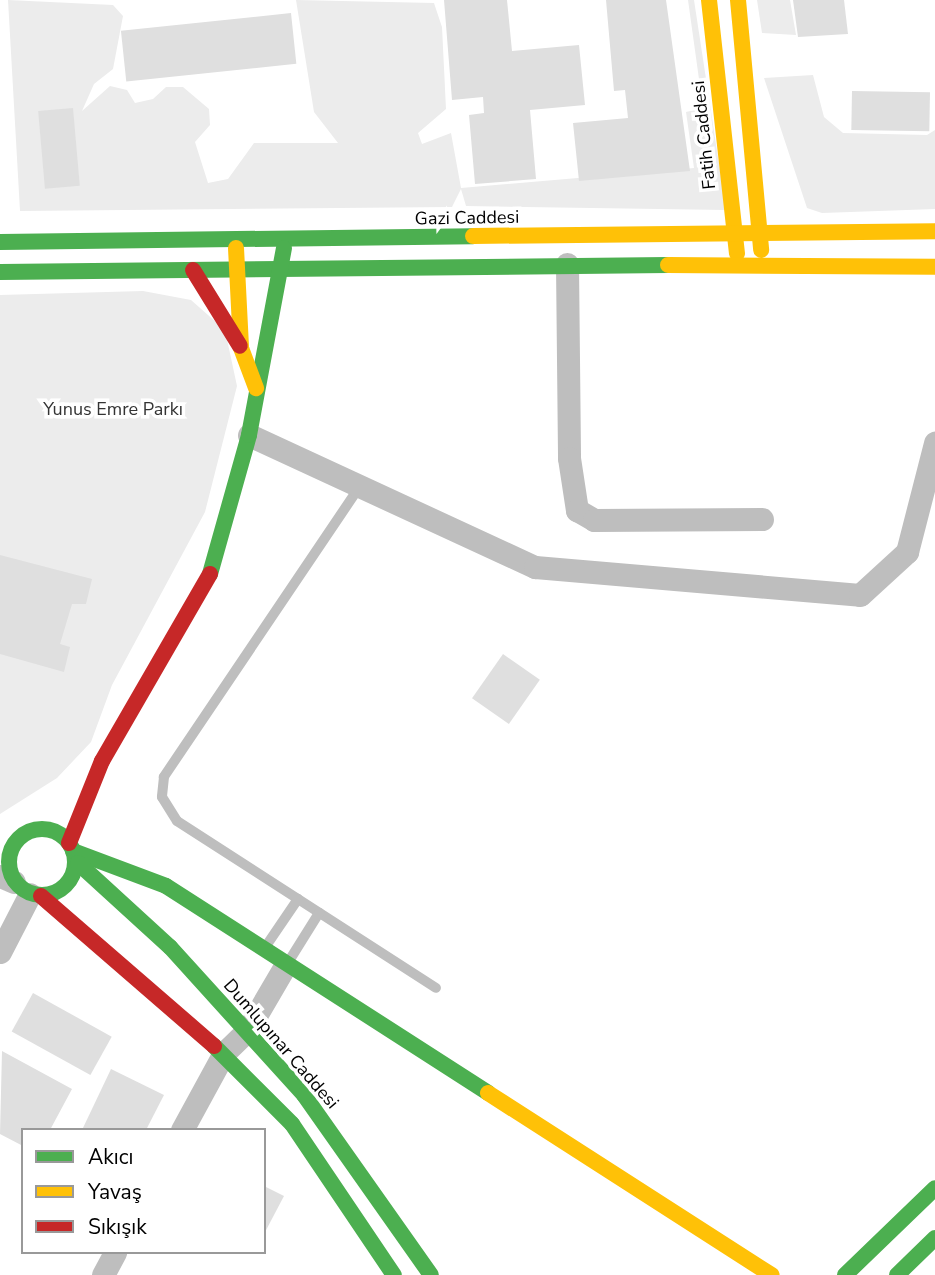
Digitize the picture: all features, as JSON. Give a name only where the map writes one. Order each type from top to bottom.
[{"type":"street","name":"Fatih Caddesi","points":[[709,0],[738,266]]},
{"type":"street","points":[[738,0],[762,266]]},
{"type":"street","name":"Gazi Caddesi","points":[[0,242],[284,241],[935,231]]},
{"type":"street","points":[[236,240],[241,348]]},
{"type":"street","points":[[284,241],[285,267],[256,388],[249,435],[209,576],[102,761],[43,828],[23,834],[10,851],[21,887],[224,1053],[292,1124],[394,1275]]},
{"type":"street","points":[[0,272],[567,264],[935,267]]},
{"type":"street","points":[[567,264],[569,458],[577,510],[594,520],[762,519]]},
{"type":"street","points":[[193,270],[241,348],[256,388]]},
{"type":"street","points":[[249,435],[363,482],[535,567],[860,595],[907,552],[935,443]]},
{"type":"street","points":[[21,887],[62,890],[102,761]]},
{"type":"street","points":[[43,828],[73,852],[166,886],[285,966],[772,1275]]},
{"type":"street","name":"Dumlupınar Caddesi","points":[[73,852],[116,893],[304,1095],[431,1275]]},
{"type":"street","points":[[0,953],[21,887]]},
{"type":"street","points":[[183,1128],[224,1053],[247,1031],[285,966]]},
{"type":"street","points":[[845,1275],[935,1188]]},
{"type":"street","points":[[897,1275],[935,1238]]},
{"type":"street","points":[[103,1275],[114,1254]]},
{"type":"street","points":[[369,1275],[380,1254]]},
{"type":"lane","points":[[363,482],[162,787],[177,821],[436,988]]},
{"type":"lane","points":[[263,951],[298,899]]},
{"type":"lane","points":[[285,966],[319,913]]},
{"type":"green space","points":[[8,0],[113,5],[123,16],[113,69],[94,84],[82,111],[110,86],[127,90],[135,103],[153,99],[166,87],[183,87],[209,109],[210,125],[195,142],[208,183],[228,179],[254,143],[338,143],[314,112],[296,0],[434,3],[442,27],[446,109],[418,133],[422,144],[451,133],[461,188],[694,168],[686,112],[703,108],[688,0],[694,0],[726,210],[466,206],[461,189],[452,207],[20,211]]},
{"type":"green space","points":[[757,0],[790,0],[796,35],[762,33]]},
{"type":"green space","points":[[813,75],[824,117],[843,133],[927,135],[935,130],[935,209],[822,213],[807,208],[764,78]]},
{"type":"green space","name":"Yunus Emre Parkı","points":[[143,291],[191,300],[225,330],[237,386],[205,512],[112,685],[91,742],[57,778],[0,814],[0,295]]},
{"type":"building","points":[[444,0],[507,0],[512,51],[579,45],[585,105],[530,110],[536,179],[475,184],[469,115],[484,113],[483,97],[452,100]]},
{"type":"building","points":[[606,0],[666,0],[690,171],[579,181],[573,123],[628,118],[625,90],[614,91]]},
{"type":"building","points":[[793,0],[844,0],[848,34],[798,37]]},
{"type":"building","points":[[291,13],[296,64],[126,82],[121,31]]},
{"type":"building","points":[[852,91],[930,92],[929,131],[851,130]]},
{"type":"building","points":[[73,108],[80,186],[45,189],[38,111]]},
{"type":"building","points":[[0,555],[92,579],[86,604],[72,604],[60,644],[70,647],[64,672],[0,654]]},
{"type":"building","points":[[503,654],[540,680],[509,724],[472,698]]},
{"type":"building","points":[[33,993],[112,1037],[90,1075],[12,1031]]},
{"type":"building","points":[[2,1051],[72,1089],[51,1128],[21,1128],[21,1145],[0,1134]]},
{"type":"building","points":[[111,1069],[164,1095],[147,1128],[83,1128]]},
{"type":"building","points":[[266,1187],[284,1196],[266,1230]]},
{"type":"traffic: fast","points":[[0,242],[473,236]]},
{"type":"traffic: fast","points":[[210,574],[249,435],[284,248]]},
{"type":"traffic: fast","points":[[0,272],[668,265]]},
{"type":"traffic: fast","points":[[35,829],[49,829],[61,834],[70,843],[75,862],[73,875],[66,886],[49,895],[35,895],[23,890],[14,881],[9,869],[9,855],[14,843],[23,834],[35,829]]},
{"type":"traffic: fast","points":[[73,851],[166,886],[488,1093]]},
{"type":"traffic: fast","points":[[78,863],[170,947],[304,1095],[431,1275]]},
{"type":"traffic: fast","points":[[214,1046],[292,1124],[394,1275]]},
{"type":"traffic: fast","points":[[845,1275],[935,1188]]},
{"type":"traffic: fast","points":[[897,1275],[935,1238]]},
{"type":"traffic: slow","points":[[709,0],[737,253]]},
{"type":"traffic: slow","points":[[738,0],[761,250]]},
{"type":"traffic: slow","points":[[473,236],[935,231]]},
{"type":"traffic: slow","points":[[236,248],[241,348],[256,388]]},
{"type":"traffic: slow","points":[[668,265],[935,267]]},
{"type":"traffic: slow","points":[[488,1093],[772,1275]]},
{"type":"traffic: jam","points":[[193,270],[240,346]]},
{"type":"traffic: jam","points":[[69,843],[102,761],[210,574]]},
{"type":"traffic: jam","points":[[41,896],[214,1046]]}]
